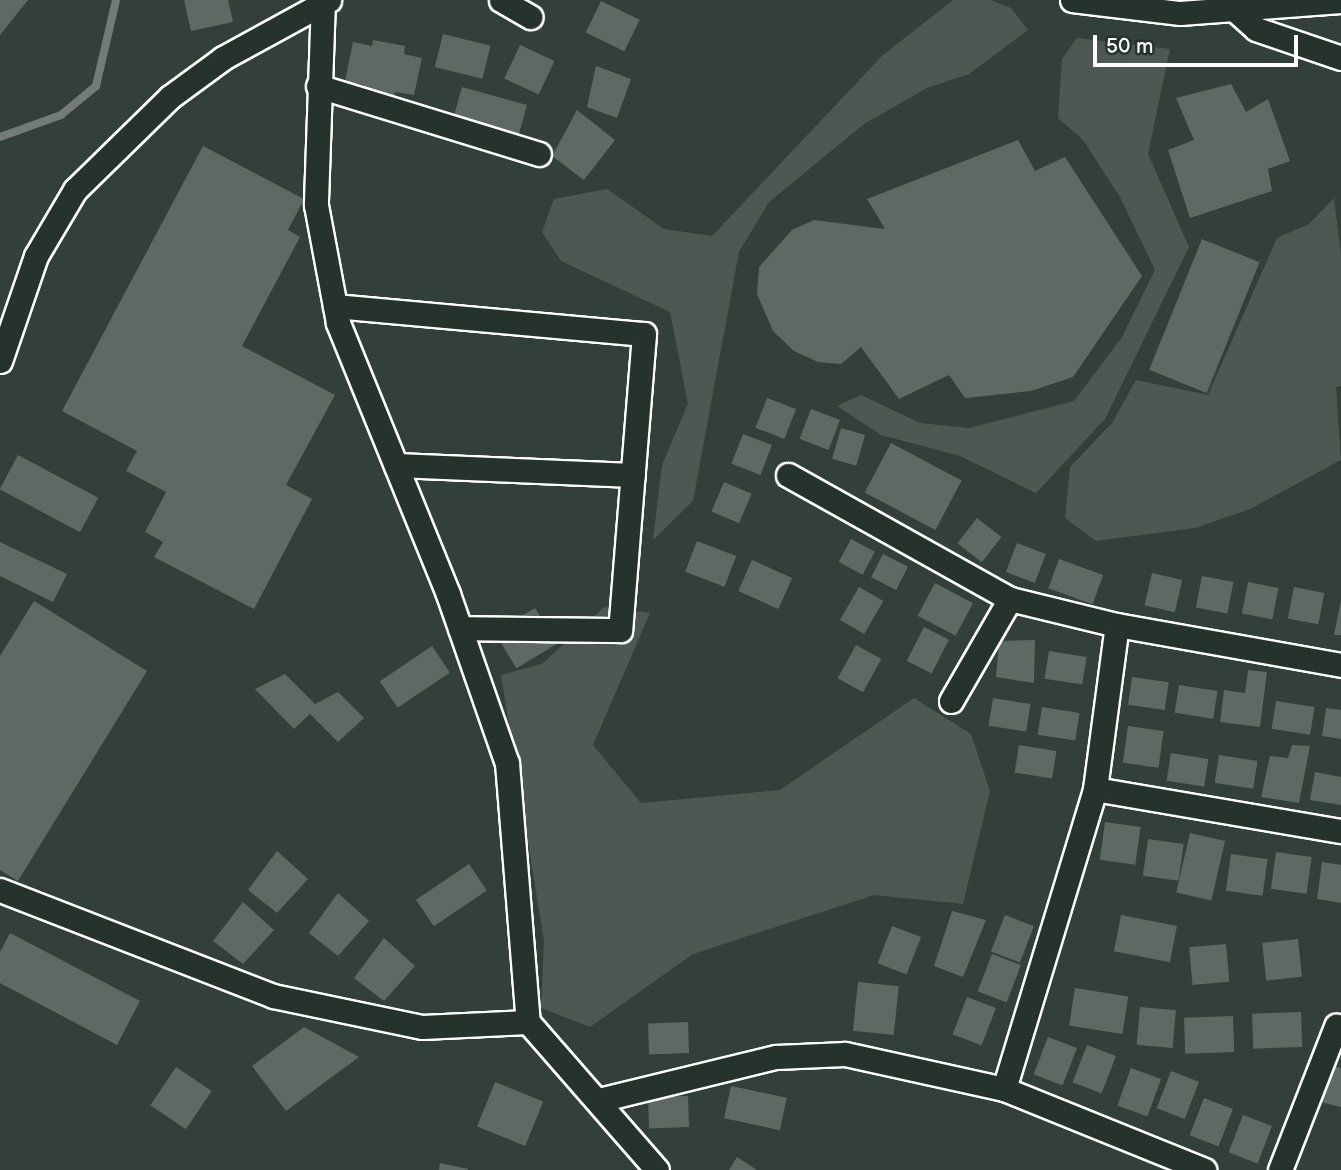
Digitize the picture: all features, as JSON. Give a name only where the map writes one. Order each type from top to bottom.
[{"type":"street","points":[[501,0],[530,17]]},
{"type":"street","points":[[1072,0],[1180,13],[1236,11],[1341,1]]},
{"type":"street","points":[[325,1],[318,86],[316,205],[335,306],[460,628],[507,763],[528,1022],[599,1100],[657,1170]]},
{"type":"street","points":[[0,361],[36,256],[75,190],[170,97],[223,58],[325,1]]},
{"type":"street","points":[[1236,11],[1256,29],[1341,58]]},
{"type":"street","points":[[318,86],[539,154]]},
{"type":"street","points":[[335,306],[644,334],[620,630],[460,628]]},
{"type":"street","points":[[396,465],[633,475]]},
{"type":"street","points":[[788,475],[1010,598],[1117,625],[1341,665]]},
{"type":"street","points":[[951,701],[1010,598]]},
{"type":"street","points":[[1004,1088],[1095,789],[1117,625]]},
{"type":"street","points":[[1095,789],[1341,831]]},
{"type":"street","points":[[0,890],[273,996],[422,1027],[528,1022]]},
{"type":"street","points":[[1280,1170],[1336,1026]]},
{"type":"street","points":[[599,1100],[765,1059],[845,1054],[1004,1088],[1158,1162],[1204,1170]]},
{"type":"shaded area","points":[[953,0],[991,0],[1011,8],[1028,30],[969,74],[927,88],[864,124],[769,202],[739,252],[693,501],[653,540],[662,465],[688,404],[670,312],[561,261],[542,232],[554,199],[607,189],[664,229],[712,236],[882,56]]},
{"type":"shaded area","points":[[1077,38],[1170,49],[1148,154],[1189,247],[1105,419],[1036,493],[960,456],[881,435],[837,406],[861,395],[920,423],[969,428],[1074,401],[1122,337],[1155,270],[1120,197],[1083,140],[1058,118],[1062,59]]},
{"type":"shaded area","points":[[1334,198],[1341,254],[1341,386],[1336,387],[1341,460],[1250,509],[1195,528],[1096,541],[1065,518],[1070,467],[1112,423],[1136,380],[1208,395],[1277,238],[1309,224]]},
{"type":"shaded area","points":[[604,607],[650,613],[593,745],[641,803],[780,790],[914,698],[971,734],[990,791],[963,904],[874,895],[693,954],[590,1027],[541,1008],[544,941],[501,675],[542,664]]},
{"type":"building","points":[[0,0],[28,0],[0,35]]},
{"type":"building","points":[[184,0],[228,0],[233,22],[191,31]]},
{"type":"building","points":[[601,1],[640,20],[624,51],[586,32]]},
{"type":"building","points":[[443,34],[491,46],[482,79],[435,67]]},
{"type":"building","points":[[373,40],[405,46],[404,54],[422,58],[414,95],[395,92],[393,100],[362,93],[364,85],[345,81],[353,42],[372,46]]},
{"type":"building","points":[[520,45],[554,61],[539,95],[504,79]]},
{"type":"building","points":[[596,66],[631,79],[617,118],[587,107]]},
{"type":"building","points":[[1231,84],[1246,112],[1268,99],[1290,161],[1268,169],[1272,191],[1190,218],[1168,150],[1194,140],[1176,98]]},
{"type":"building","points":[[462,87],[527,105],[517,141],[450,130]]},
{"type":"building","points":[[577,110],[615,140],[584,180],[552,156]]},
{"type":"building","points":[[1018,140],[1035,171],[1065,157],[1142,276],[1073,377],[1031,391],[965,398],[949,375],[899,399],[861,347],[841,364],[818,362],[794,351],[773,331],[757,294],[759,267],[792,230],[814,220],[885,229],[867,199]]},
{"type":"building","points":[[203,146],[304,199],[288,230],[300,237],[242,346],[335,395],[286,485],[312,499],[254,609],[154,557],[163,542],[145,532],[166,492],[126,471],[137,451],[62,411]]},
{"type":"building","points":[[1202,239],[1259,262],[1207,393],[1149,370]]},
{"type":"building","points":[[767,398],[796,409],[784,439],[756,428]]},
{"type":"building","points":[[811,409],[840,420],[828,450],[800,439]]},
{"type":"building","points":[[841,428],[865,435],[856,466],[832,459]]},
{"type":"building","points":[[743,434],[772,445],[760,475],[732,464]]},
{"type":"building","points":[[891,443],[962,481],[935,530],[865,492]]},
{"type":"building","points":[[18,455],[98,498],[80,532],[0,490]]},
{"type":"building","points":[[724,482],[752,494],[739,523],[711,511]]},
{"type":"building","points":[[977,518],[1001,537],[982,562],[957,543]]},
{"type":"building","points":[[851,539],[875,552],[863,575],[839,562]]},
{"type":"building","points":[[697,541],[736,556],[724,587],[685,572]]},
{"type":"building","points":[[0,542],[67,574],[53,602],[0,576]]},
{"type":"building","points":[[1017,543],[1046,554],[1035,583],[1006,572]]},
{"type":"building","points":[[883,554],[908,567],[896,590],[871,577]]},
{"type":"building","points":[[1059,559],[1103,575],[1093,604],[1048,588]]},
{"type":"building","points":[[752,560],[792,578],[778,609],[738,591]]},
{"type":"building","points":[[1152,573],[1182,580],[1175,612],[1145,605]]},
{"type":"building","points":[[1202,576],[1233,582],[1227,614],[1196,607]]},
{"type":"building","points":[[1248,582],[1278,588],[1272,619],[1242,613]]},
{"type":"building","points":[[935,583],[973,603],[956,636],[918,616]]},
{"type":"building","points":[[859,587],[883,601],[864,634],[840,620]]},
{"type":"building","points":[[1294,587],[1324,593],[1318,624],[1288,618]]},
{"type":"building","points":[[1341,600],[1341,635],[1334,635]]},
{"type":"building","points":[[34,601],[147,671],[18,881],[0,870],[0,656]]},
{"type":"building","points":[[535,608],[557,644],[516,668],[495,632]]},
{"type":"building","points":[[924,627],[949,640],[932,674],[907,661]]},
{"type":"building","points":[[1035,640],[1034,683],[996,677],[999,641]]},
{"type":"building","points":[[856,645],[881,659],[863,692],[838,678]]},
{"type":"building","points":[[432,646],[450,673],[398,708],[380,681]]},
{"type":"building","points":[[1049,651],[1087,657],[1082,685],[1045,679]]},
{"type":"building","points":[[1248,670],[1267,672],[1260,727],[1220,722],[1224,690],[1245,693]]},
{"type":"building","points":[[285,674],[315,704],[338,692],[364,718],[338,742],[310,714],[294,729],[255,689]]},
{"type":"building","points":[[1132,677],[1169,682],[1165,710],[1128,705]]},
{"type":"building","points":[[1179,685],[1218,691],[1213,719],[1175,713]]},
{"type":"building","points":[[993,698],[1031,704],[1026,732],[989,726]]},
{"type":"building","points":[[1276,701],[1315,707],[1310,735],[1272,729]]},
{"type":"building","points":[[1042,707],[1080,713],[1075,741],[1038,735]]},
{"type":"building","points":[[1326,708],[1341,710],[1341,739],[1322,736]]},
{"type":"building","points":[[1128,726],[1164,731],[1159,768],[1123,763]]},
{"type":"building","points":[[1019,745],[1057,751],[1052,779],[1015,773]]},
{"type":"building","points":[[1292,745],[1310,746],[1299,803],[1261,797],[1270,756],[1288,758]]},
{"type":"building","points":[[1171,753],[1209,759],[1204,787],[1167,781]]},
{"type":"building","points":[[1219,755],[1258,761],[1253,789],[1215,783]]},
{"type":"building","points":[[1315,772],[1341,777],[1341,805],[1310,800]]},
{"type":"building","points":[[1105,822],[1141,827],[1135,865],[1100,860]]},
{"type":"building","points":[[1190,833],[1225,841],[1211,901],[1176,892]]},
{"type":"building","points":[[1148,839],[1184,844],[1179,881],[1143,876]]},
{"type":"building","points":[[277,851],[308,879],[277,913],[248,890]]},
{"type":"building","points":[[1276,852],[1312,857],[1307,894],[1271,889]]},
{"type":"building","points":[[1231,854],[1268,859],[1262,896],[1226,891]]},
{"type":"building","points":[[1322,862],[1341,865],[1341,903],[1317,899]]},
{"type":"building","points":[[469,864],[487,891],[434,926],[416,900]]},
{"type":"building","points":[[338,893],[369,921],[338,956],[309,933]]},
{"type":"building","points":[[243,902],[274,930],[243,964],[213,941]]},
{"type":"building","points":[[952,911],[986,920],[963,977],[934,966]]},
{"type":"building","points":[[1005,915],[1034,926],[1020,963],[991,951]]},
{"type":"building","points":[[1121,915],[1177,926],[1170,962],[1114,951]]},
{"type":"building","points":[[892,926],[921,937],[907,974],[878,963]]},
{"type":"building","points":[[10,933],[140,1001],[117,1045],[0,983],[0,952]]},
{"type":"building","points":[[384,938],[415,966],[384,1001],[354,978]]},
{"type":"building","points":[[1298,939],[1302,977],[1266,981],[1262,943]]},
{"type":"building","points":[[1226,944],[1229,982],[1192,985],[1189,947]]},
{"type":"building","points":[[992,954],[1021,965],[1007,1002],[978,991]]},
{"type":"building","points":[[858,982],[899,986],[894,1035],[853,1031]]},
{"type":"building","points":[[1075,988],[1128,996],[1122,1034],[1069,1026]]},
{"type":"building","points":[[967,997],[996,1008],[982,1045],[953,1034]]},
{"type":"building","points":[[1140,1007],[1176,1010],[1173,1048],[1137,1045]]},
{"type":"building","points":[[1301,1012],[1302,1047],[1253,1049],[1252,1014]]},
{"type":"building","points":[[1233,1016],[1234,1052],[1185,1054],[1184,1018]]},
{"type":"building","points":[[688,1022],[689,1053],[649,1054],[648,1023]]},
{"type":"building","points":[[304,1027],[359,1057],[286,1111],[252,1066]]},
{"type":"building","points":[[1048,1037],[1077,1048],[1063,1085],[1034,1074]]},
{"type":"building","points":[[1087,1045],[1116,1056],[1102,1093],[1073,1082]]},
{"type":"building","points":[[1321,1063],[1341,1068],[1341,1107],[1312,1100]]},
{"type":"building","points":[[176,1067],[212,1091],[186,1129],[150,1105]]},
{"type":"building","points":[[1131,1068],[1161,1079],[1147,1117],[1117,1106]]},
{"type":"building","points":[[1171,1071],[1199,1082],[1185,1119],[1157,1108]]},
{"type":"building","points":[[495,1082],[543,1101],[525,1146],[477,1127]]},
{"type":"building","points":[[731,1086],[787,1098],[780,1130],[724,1118]]},
{"type":"building","points":[[688,1096],[689,1127],[649,1128],[648,1097]]},
{"type":"building","points":[[1204,1098],[1233,1109],[1219,1146],[1190,1135]]},
{"type":"building","points":[[1243,1115],[1272,1126],[1258,1163],[1229,1152]]},
{"type":"building","points":[[737,1157],[757,1170],[729,1170]]},
{"type":"building","points":[[440,1163],[468,1169],[468,1170],[439,1170]]},
{"type":"waterway","points":[[0,137],[61,115],[96,86],[116,0]]}]
